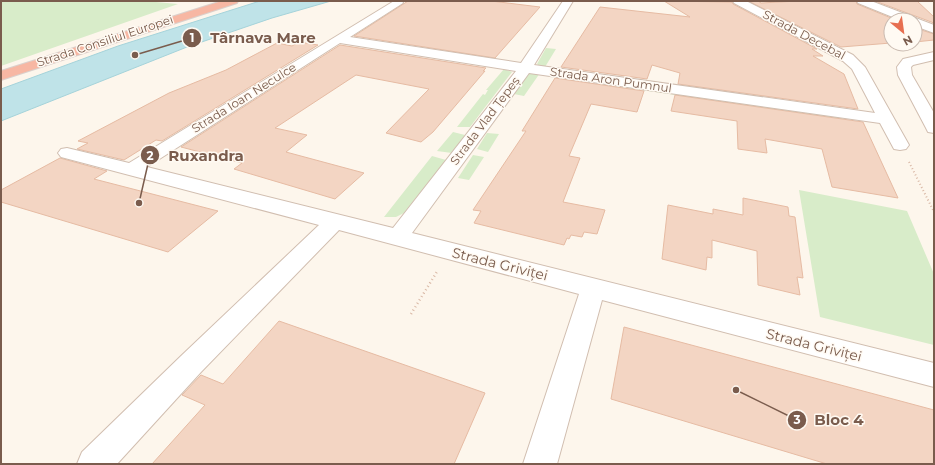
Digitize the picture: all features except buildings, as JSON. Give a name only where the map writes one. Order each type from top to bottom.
[{"type":"highway","name":"Strada Consiliul Europei","points":[[1,76],[107,40],[233,1]]},
{"type":"street","name":"Strada Vlad Țepeș","points":[[397,238],[524,68],[564,1]]},
{"type":"street","name":"Strada Decebal","points":[[738,1],[848,58],[858,67],[900,146]]},
{"type":"street","points":[[862,1],[890,12]]},
{"type":"street","name":"Strada Ioan Neculce","points":[[132,170],[338,39],[398,3]]},
{"type":"street","points":[[923,25],[934,29]]},
{"type":"street","name":"Strada Aron Pumnul","points":[[338,39],[524,68],[886,119]]},
{"type":"street","points":[[934,56],[908,62],[904,66],[905,75],[934,128]]},
{"type":"street","name":"Strada Griviței","points":[[67,153],[934,375]]},
{"type":"street","points":[[94,464],[191,364],[335,222]]},
{"type":"street","points":[[540,464],[593,288]]},
{"type":"path","points":[[900,146],[934,212]]},
{"type":"path","points":[[411,314],[450,251]]},
{"type":"green space","points":[[1,1],[145,1],[178,4],[1,66]]},
{"type":"green space","points":[[546,48],[556,49],[545,67],[539,66],[537,64]]},
{"type":"green space","points":[[504,69],[512,72],[470,127],[457,127],[483,94],[485,95],[488,90],[486,90]]},
{"type":"green space","points":[[534,72],[540,73],[524,96],[514,94],[527,75]]},
{"type":"green space","points":[[601,81],[840,116],[842,119],[600,84]]},
{"type":"green space","points":[[453,132],[465,135],[452,153],[437,151]]},
{"type":"green space","points":[[487,133],[499,134],[488,152],[477,149]]},
{"type":"green space","points":[[473,155],[484,157],[469,180],[458,178]]},
{"type":"green space","points":[[432,156],[446,160],[404,213],[396,217],[384,217]]},
{"type":"green space","points":[[799,190],[907,211],[934,274],[934,345],[820,317]]},
{"type":"water","points":[[260,1],[331,1],[272,18],[187,47],[1,121],[1,89],[118,46]]},
{"type":"place","name":"Târnava Mare","points":[[135,55]]},
{"type":"place","name":"Ruxandra","points":[[139,203]]},
{"type":"place","name":"Bloc 4","points":[[736,390]]}]
